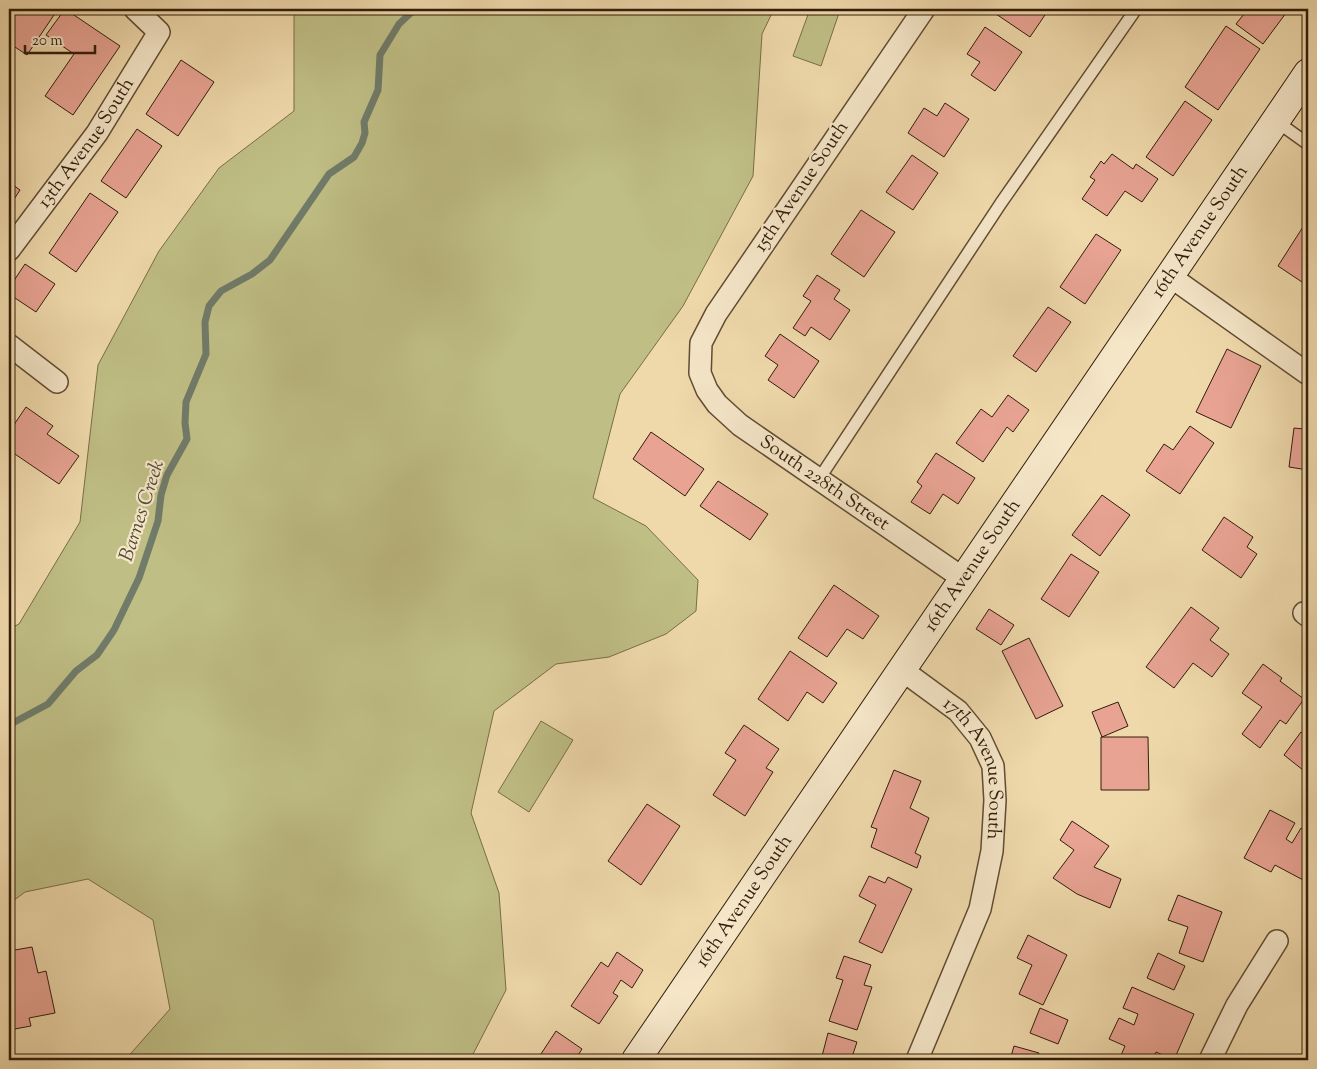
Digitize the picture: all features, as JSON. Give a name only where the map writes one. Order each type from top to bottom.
[{"type":"street","name":"13th Avenue South","points":[[9,250],[97,133],[159,32],[135,9]]},
{"type":"street","name":"15th Avenue South","points":[[700,373],[701,343],[716,314],[924,9]]},
{"type":"street","name":"16th Avenue South","points":[[636,1060],[1171,277],[1308,73]]},
{"type":"street","points":[[1171,277],[1308,374]]},
{"type":"street","points":[[9,345],[57,382]]},
{"type":"street","name":"South 228th Street","points":[[700,373],[717,404],[734,420],[964,579]]},
{"type":"street","name":"17th Avenue South","points":[[902,670],[958,711],[980,738],[994,766],[995,800],[992,851],[980,909],[917,1060]]},
{"type":"street","points":[[1210,1060],[1237,1005],[1277,941]]},
{"type":"lane","points":[[819,479],[1001,203],[1136,9]]},
{"type":"lane","points":[[1276,121],[1308,144]]},
{"type":"shaded area","points":[[294,9],[774,9],[762,34],[753,176],[683,306],[620,394],[593,498],[646,526],[698,580],[696,611],[666,634],[609,657],[556,664],[494,711],[471,813],[499,893],[506,990],[470,1060],[125,1060],[170,1009],[153,920],[88,879],[25,892],[9,904],[9,629],[19,624],[80,522],[98,365],[159,251],[219,168],[294,111]]},
{"type":"shaded area","points":[[810,9],[825,9],[839,13],[821,66],[793,56]]},
{"type":"shaded area","points":[[541,721],[573,740],[529,812],[498,792]]},
{"type":"building","points":[[9,9],[58,9],[27,55],[9,43]]},
{"type":"building","points":[[65,9],[120,46],[73,115],[45,96],[74,54],[46,35]]},
{"type":"building","points":[[1000,9],[1049,9],[1030,37],[996,14]]},
{"type":"building","points":[[1248,9],[1289,9],[1263,44],[1236,24]]},
{"type":"building","points":[[1226,26],[1260,49],[1218,110],[1185,87]]},
{"type":"building","points":[[985,27],[1022,52],[995,91],[971,75],[980,62],[967,54]]},
{"type":"building","points":[[181,60],[214,82],[178,136],[146,114]]},
{"type":"building","points":[[1185,101],[1212,120],[1173,176],[1146,157]]},
{"type":"building","points":[[945,103],[969,119],[944,157],[908,133],[924,108],[937,116]]},
{"type":"building","points":[[137,129],[162,146],[126,198],[101,181]]},
{"type":"building","points":[[1112,154],[1133,169],[1136,164],[1158,179],[1142,202],[1125,191],[1107,216],[1082,199],[1095,180],[1090,177],[1101,161],[1104,164]]},
{"type":"building","points":[[912,155],[938,173],[913,210],[886,192]]},
{"type":"building","points":[[9,182],[20,190],[9,207]]},
{"type":"building","points":[[90,193],[118,212],[76,272],[49,253]]},
{"type":"building","points":[[861,210],[895,232],[864,277],[831,254]]},
{"type":"building","points":[[1308,219],[1308,286],[1278,266]]},
{"type":"building","points":[[1096,234],[1121,250],[1085,304],[1060,287]]},
{"type":"building","points":[[25,264],[55,284],[36,312],[9,294],[9,288]]},
{"type":"building","points":[[817,275],[840,290],[834,299],[850,310],[830,340],[811,327],[805,336],[793,328],[811,301],[803,296]]},
{"type":"building","points":[[1048,307],[1071,322],[1036,372],[1013,356]]},
{"type":"building","points":[[780,334],[819,361],[794,398],[768,380],[778,365],[765,356]]},
{"type":"building","points":[[1227,349],[1261,366],[1231,428],[1196,412]]},
{"type":"building","points":[[1008,395],[1029,410],[1013,432],[1007,427],[983,462],[956,443],[981,409],[992,417]]},
{"type":"building","points":[[26,407],[53,426],[47,434],[79,456],[59,484],[9,450],[9,432]]},
{"type":"building","points":[[1306,413],[1308,414],[1308,470],[1289,467],[1294,428],[1304,429]]},
{"type":"building","points":[[1190,426],[1214,443],[1180,494],[1146,471],[1164,444],[1173,450]]},
{"type":"building","points":[[651,432],[704,469],[685,496],[633,459]]},
{"type":"building","points":[[936,453],[975,478],[958,504],[943,494],[930,514],[911,502],[922,486],[917,482]]},
{"type":"building","points":[[718,481],[768,514],[750,540],[700,506]]},
{"type":"building","points":[[1102,495],[1130,515],[1100,556],[1072,535]]},
{"type":"building","points":[[1224,517],[1253,537],[1247,547],[1257,554],[1241,578],[1202,550]]},
{"type":"building","points":[[1071,554],[1099,572],[1069,617],[1041,599]]},
{"type":"building","points":[[834,585],[879,616],[863,639],[847,629],[827,657],[798,638]]},
{"type":"building","points":[[1191,607],[1219,628],[1210,640],[1229,654],[1212,677],[1193,663],[1174,688],[1146,667]]},
{"type":"building","points":[[989,609],[1014,625],[1001,645],[976,629]]},
{"type":"building","points":[[1029,638],[1063,706],[1036,719],[1002,651]]},
{"type":"building","points":[[790,651],[837,683],[823,703],[807,692],[788,721],[758,699]]},
{"type":"building","points":[[1263,664],[1282,678],[1280,681],[1304,699],[1286,724],[1280,720],[1260,748],[1242,734],[1262,707],[1242,693]]},
{"type":"building","points":[[1118,702],[1128,726],[1102,737],[1092,712]]},
{"type":"building","points":[[744,725],[779,749],[766,768],[773,772],[745,816],[713,795],[736,760],[725,753]]},
{"type":"building","points":[[1301,732],[1308,738],[1308,774],[1284,755]]},
{"type":"building","points":[[1101,737],[1148,737],[1149,790],[1101,790]]},
{"type":"building","points":[[894,770],[921,781],[910,808],[929,818],[915,853],[921,856],[917,868],[871,847],[877,829],[871,827]]},
{"type":"building","points":[[647,804],[680,826],[641,885],[608,861]]},
{"type":"building","points":[[1270,810],[1295,823],[1286,839],[1292,843],[1301,828],[1308,832],[1308,874],[1305,881],[1275,865],[1271,872],[1244,858]]},
{"type":"building","points":[[1072,821],[1109,846],[1094,867],[1121,879],[1110,908],[1077,894],[1053,878],[1074,850],[1060,840]]},
{"type":"building","points":[[869,876],[885,883],[888,877],[912,889],[882,953],[859,942],[876,905],[859,896]]},
{"type":"building","points":[[1178,895],[1222,912],[1203,962],[1179,953],[1188,927],[1168,920]]},
{"type":"building","points":[[1028,935],[1067,955],[1043,1005],[1019,994],[1032,965],[1017,958]]},
{"type":"building","points":[[32,947],[38,973],[46,971],[55,1013],[29,1018],[31,1026],[9,1030],[9,951]]},
{"type":"building","points":[[617,952],[643,970],[632,988],[621,980],[613,993],[618,996],[599,1024],[571,1006],[601,962],[608,967]]},
{"type":"building","points":[[1158,953],[1185,966],[1174,990],[1147,978]]},
{"type":"building","points":[[844,956],[871,965],[864,985],[872,987],[857,1030],[829,1021],[843,980],[836,978]]},
{"type":"building","points":[[1132,987],[1194,1014],[1174,1060],[1156,1052],[1153,1060],[1119,1060],[1125,1046],[1109,1039],[1119,1018],[1134,1025],[1138,1014],[1123,1008]]},
{"type":"building","points":[[1040,1008],[1068,1020],[1058,1044],[1030,1033]]},
{"type":"building","points":[[556,1031],[582,1049],[575,1060],[537,1060]]},
{"type":"building","points":[[828,1033],[857,1042],[851,1060],[821,1060]]},
{"type":"building","points":[[1014,1046],[1039,1053],[1037,1060],[1010,1060]]},
{"type":"building","points":[[1308,1050],[1308,1060],[1302,1060]]},
{"type":"building","points":[[730,1055],[747,1060],[728,1060]]},
{"type":"waterway","name":"Barnes Creek","points":[[9,725],[48,704],[76,671],[97,655],[114,630],[139,578],[158,521],[161,495],[167,475],[187,439],[185,423],[186,402],[206,354],[205,322],[209,306],[221,291],[252,274],[270,260],[329,174],[354,157],[362,143],[365,133],[364,122],[378,90],[380,55],[399,24],[415,9]]}]
